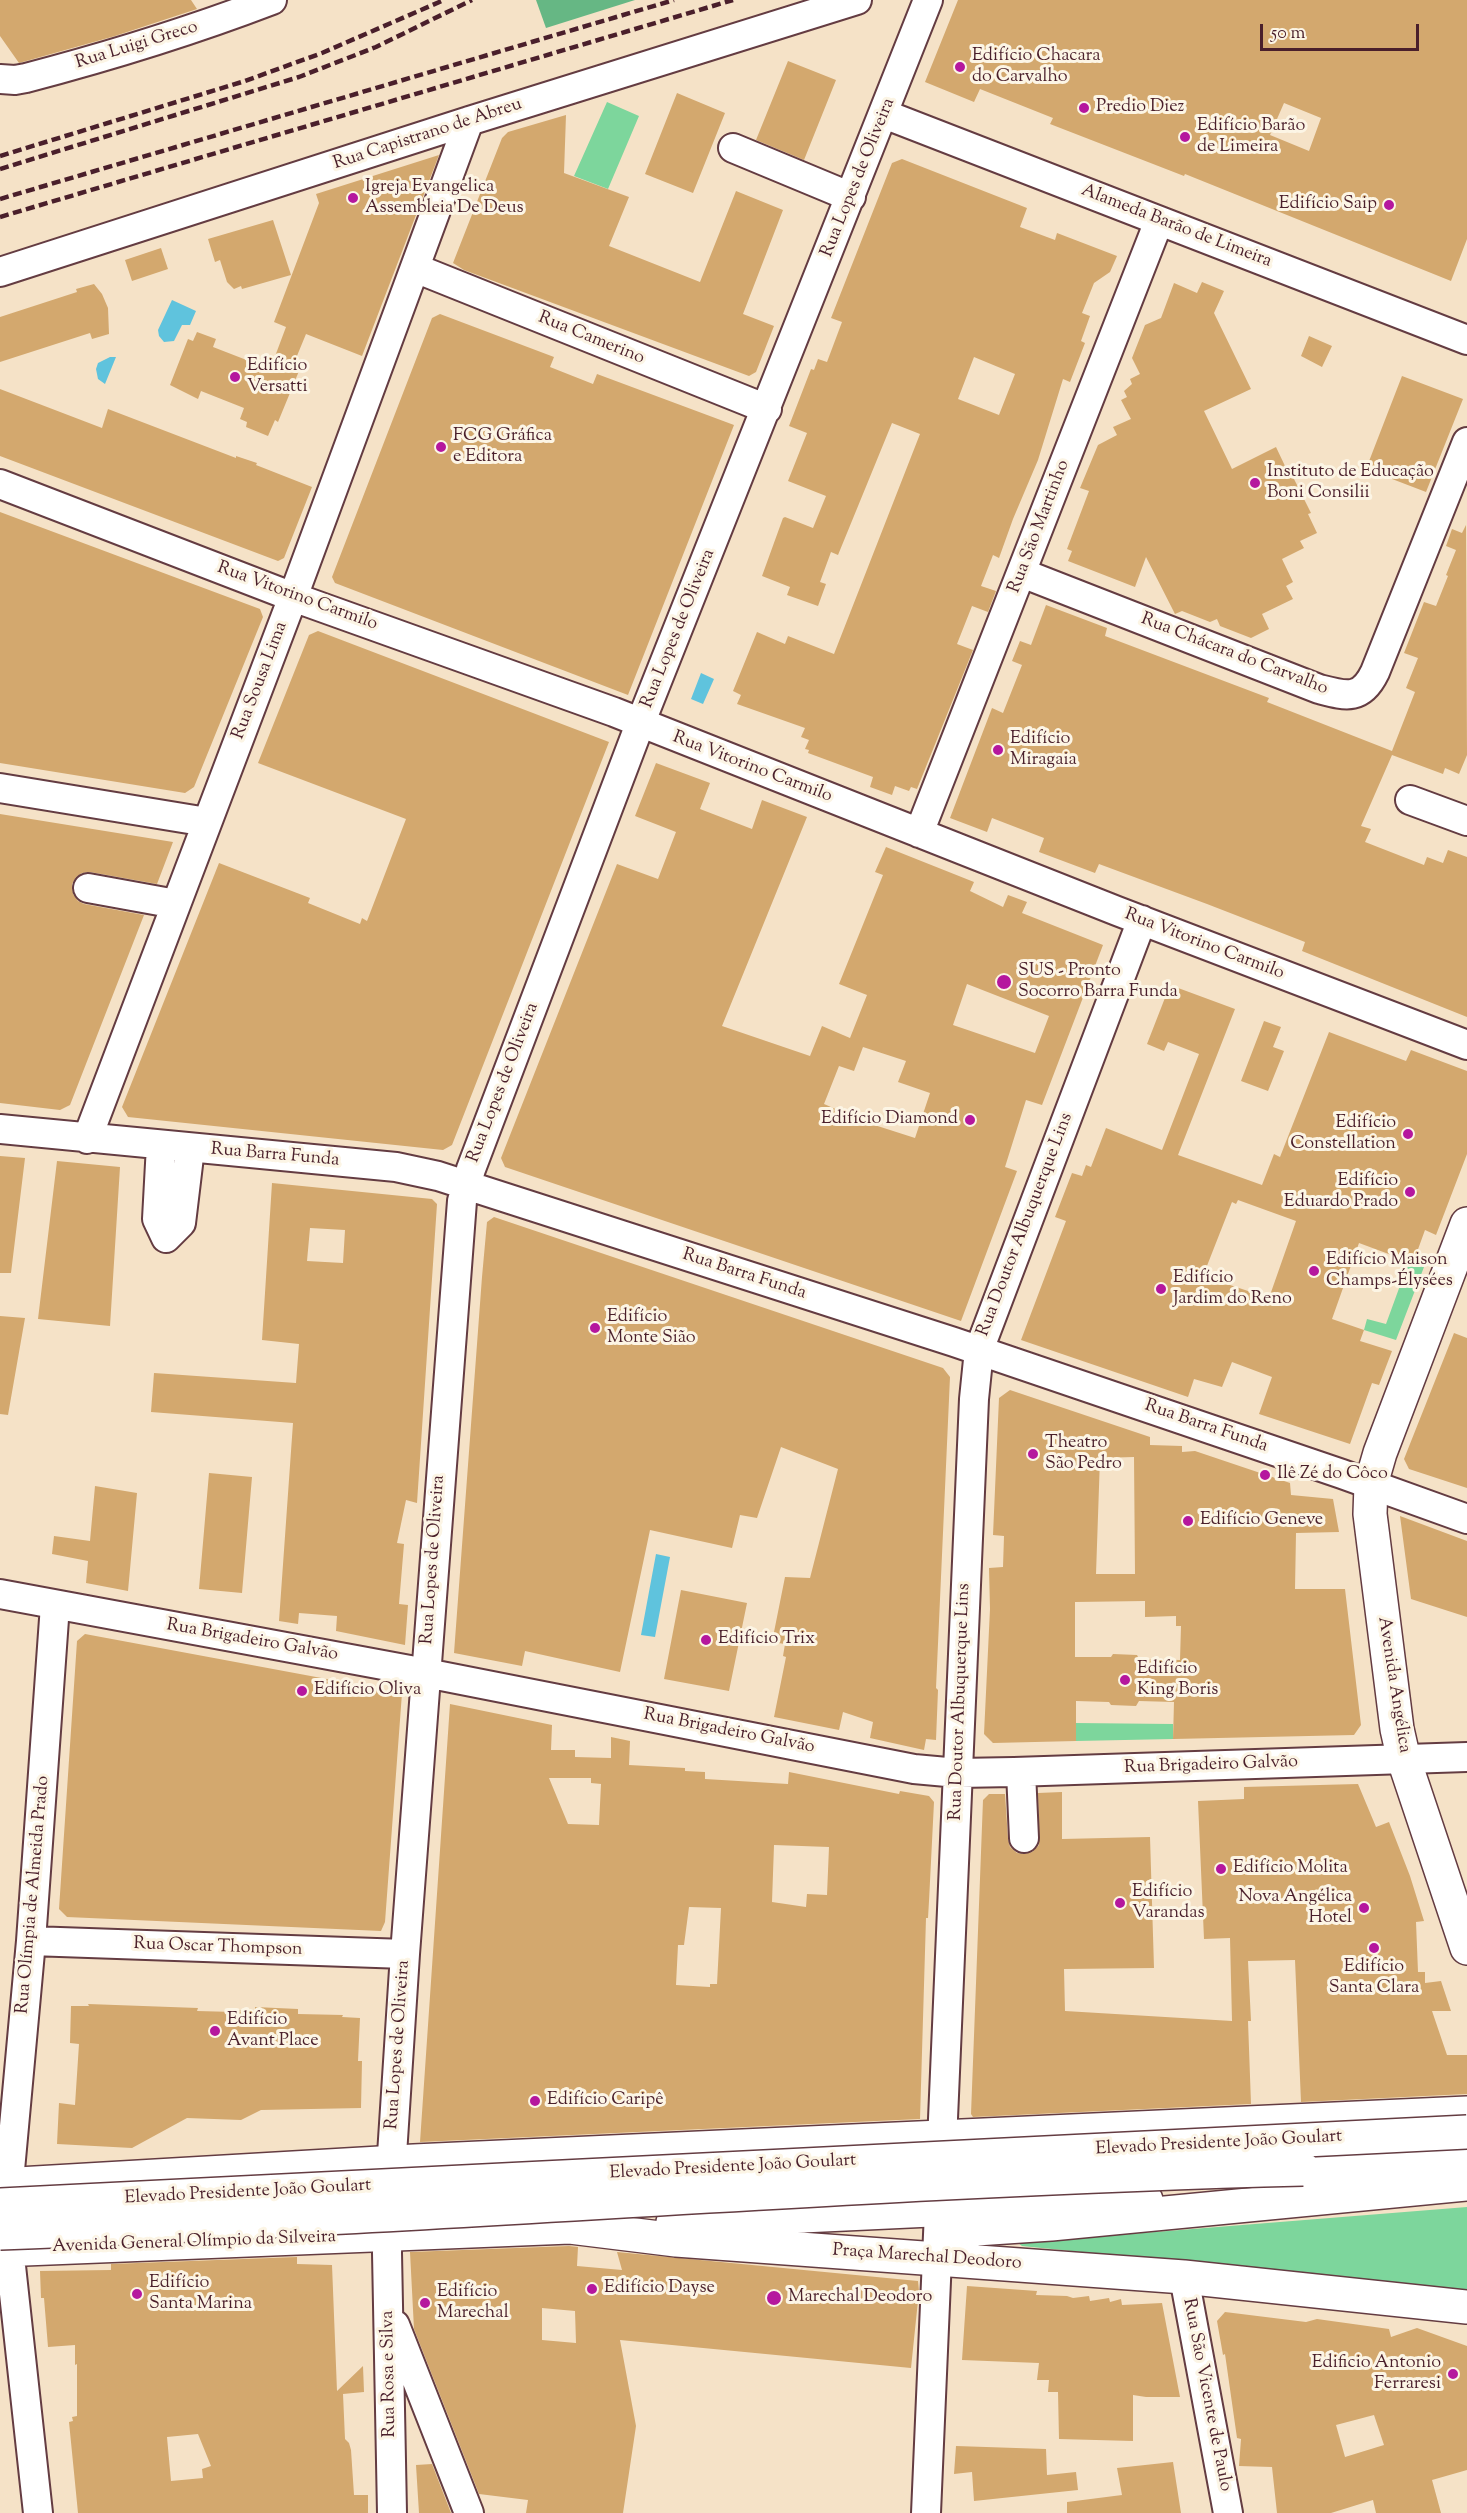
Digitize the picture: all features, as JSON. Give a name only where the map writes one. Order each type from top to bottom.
[{"type":"main road","name":"Avenida Angélica","points":[[1467,1224],[1380,1453],[1371,1484],[1370,1514],[1397,1730],[1404,1760],[1467,1948]]},
{"type":"main road","points":[[3,2191],[392,2162],[1467,2113]]},
{"type":"main road","name":"Elevado Presidente João Goulart","points":[[3,2191],[1467,2132]]},
{"type":"main road","name":"Elevado Presidente João Goulart","points":[[3,2244],[211,2224],[805,2190],[1467,2161]]},
{"type":"main road","points":[[570,2227],[940,2211],[1467,2183]]},
{"type":"main road","points":[[936,2259],[963,2234],[976,2229],[1467,2183]]},
{"type":"main road","name":"Praça Marechal Deodoro","points":[[387,2235],[570,2227],[676,2240],[1184,2277],[1467,2307]]},
{"type":"main road","name":"Avenida General Olímpio da Silveira","points":[[3,2244],[387,2235]]},
{"type":"street","name":"Rua Luigi Greco","points":[[0,79],[26,78],[115,54],[210,24],[272,0]]},
{"type":"street","name":"Rua Capistrano de Abreu","points":[[0,272],[469,121],[858,0]]},
{"type":"street","name":"Rua Lopes de Oliveira","points":[[387,2235],[405,1954],[460,1214],[466,1184],[640,724],[928,0]]},
{"type":"street","name":"Alameda Barão de Limeira","points":[[884,114],[1467,340]]},
{"type":"street","name":"Rua Sousa Lima","points":[[87,1138],[293,597],[469,121]]},
{"type":"street","points":[[733,148],[851,197]]},
{"type":"street","name":"Rua São Martinho","points":[[919,833],[1159,221]]},
{"type":"street","name":"Rua Camerino","points":[[415,268],[767,409]]},
{"type":"street","name":"Rua Chácara do Carvalho","points":[[1022,573],[1319,689],[1352,695],[1363,691],[1375,672],[1467,442]]},
{"type":"street","name":"Rua Vitorino Carmilo","points":[[0,484],[293,597],[640,724],[1467,1045]]},
{"type":"street","points":[[0,788],[207,822]]},
{"type":"street","points":[[1410,800],[1467,821]]},
{"type":"street","points":[[88,888],[176,904]]},
{"type":"street","name":"Rua Doutor Albuquerque Lins","points":[[926,2513],[936,2259],[944,2137],[973,1410],[979,1350],[1142,920]]},
{"type":"street","name":"Rua Barra Funda","points":[[0,1129],[396,1167],[466,1184],[979,1350],[1467,1519]]},
{"type":"street","points":[[161,1145],[158,1219],[166,1238],[181,1223],[190,1148]]},
{"type":"street","name":"Rua Brigadeiro Galvão","points":[[0,1594],[426,1673],[914,1769],[958,1773],[1021,1772],[1467,1757]]},
{"type":"street","name":"Rua Olímpia de Almeida Prado","points":[[38,2513],[3,2244],[3,2191],[31,1941],[55,1605]]},
{"type":"street","points":[[1021,1772],[1023,1838]]},
{"type":"street","name":"Rua Oscar Thompson","points":[[31,1941],[405,1954]]},
{"type":"street","name":"Rua Rosa e Silva","points":[[387,2235],[392,2513]]},
{"type":"street","name":"Rua São Vicente de Paulo","points":[[1184,2277],[1228,2513]]},
{"type":"street","points":[[388,2311],[469,2513]]},
{"type":"green space","points":[[536,0],[635,0],[546,28]]},
{"type":"green space","points":[[607,102],[639,116],[608,189],[574,176]]},
{"type":"green space","points":[[1409,1261],[1424,1267],[1396,1340],[1364,1330],[1367,1319],[1386,1324]]},
{"type":"green space","points":[[1075,1723],[1173,1724],[1173,1739],[1076,1741]]},
{"type":"green space","points":[[1467,2207],[1467,2291],[1022,2246],[1018,2243]]},
{"type":"water","points":[[172,300],[196,311],[190,325],[182,325],[174,341],[164,342],[158,330]]},
{"type":"water","points":[[110,357],[116,357],[105,384],[98,379],[96,369],[98,363]]},
{"type":"water","points":[[701,673],[714,679],[703,704],[691,699]]},
{"type":"water","points":[[656,1554],[670,1557],[655,1637],[641,1635]]},
{"type":"building","points":[[0,0],[191,0],[197,9],[115,36],[19,63],[0,36]]},
{"type":"building","points":[[958,0],[1467,0],[1467,239],[1451,281],[1185,174],[1184,176],[1050,124],[1053,118],[980,89],[974,102],[925,82]],"holes":[[[1284,103],[1321,118],[1309,151],[1270,135]]]},
{"type":"building","points":[[788,61],[836,80],[804,160],[756,140]]},
{"type":"building","points":[[677,93],[725,113],[693,193],[645,174]]},
{"type":"building","points":[[566,115],[564,173],[629,197],[609,246],[700,282],[736,191],[783,210],[743,314],[774,326],[756,372],[749,376],[464,270],[453,263],[502,138],[508,132]]},
{"type":"building","points":[[439,155],[362,356],[306,334],[292,368],[299,371],[278,422],[275,420],[268,436],[246,427],[247,422],[240,419],[244,408],[201,391],[198,399],[170,385],[188,339],[193,341],[197,332],[216,339],[213,347],[262,366],[267,356],[274,359],[286,327],[274,322],[319,203],[316,194]]},
{"type":"building","points":[[902,159],[1027,208],[1020,227],[1055,240],[1057,233],[1117,256],[1110,272],[1094,283],[1082,313],[1090,316],[1081,341],[1085,343],[1070,382],[1063,379],[1038,460],[999,558],[993,555],[981,586],[996,591],[988,612],[972,606],[957,644],[973,650],[917,789],[911,787],[909,791],[895,786],[892,795],[870,787],[873,777],[808,753],[809,750],[805,749],[809,740],[801,737],[805,728],[737,704],[741,695],[733,691],[757,632],[785,644],[788,636],[834,654],[920,434],[892,423],[838,555],[831,552],[820,582],[826,584],[818,606],[787,595],[790,587],[762,576],[783,518],[813,528],[826,496],[788,481],[807,433],[789,426],[811,369],[814,370],[818,359],[827,362],[842,322],[831,318],[892,163]],"holes":[[[974,357],[1015,374],[999,415],[958,399]]]},
{"type":"building","points":[[273,220],[291,275],[242,289],[241,286],[234,289],[227,282],[220,260],[215,262],[208,239]]},
{"type":"building","points":[[161,248],[168,269],[132,281],[125,260]]},
{"type":"building","points":[[1202,282],[1224,291],[1214,313],[1251,389],[1204,411],[1232,469],[1276,447],[1311,513],[1308,514],[1317,533],[1300,541],[1304,548],[1282,559],[1293,582],[1286,586],[1293,599],[1262,614],[1269,629],[1251,638],[1220,626],[1217,619],[1210,622],[1182,611],[1175,614],[1146,557],[1135,587],[1068,561],[1072,551],[1067,549],[1089,491],[1080,488],[1098,445],[1117,435],[1113,427],[1131,419],[1121,400],[1127,397],[1124,391],[1132,384],[1130,379],[1140,374],[1132,358],[1145,325],[1161,318],[1174,283],[1197,293]]},
{"type":"building","points":[[94,284],[102,294],[108,308],[109,334],[92,339],[90,333],[0,362],[0,317],[77,292],[76,289]]},
{"type":"building","points":[[440,314],[554,357],[550,367],[593,384],[597,374],[734,425],[628,695],[335,583],[332,577],[432,318]]},
{"type":"building","points":[[1309,336],[1332,346],[1322,367],[1301,356]]},
{"type":"building","points":[[1402,376],[1463,399],[1426,492],[1366,469]]},
{"type":"building","points":[[0,389],[102,428],[108,409],[236,458],[236,456],[257,463],[256,465],[312,487],[284,558],[278,561],[0,456]]},
{"type":"building","points":[[0,512],[260,609],[263,617],[194,787],[185,793],[0,763]]},
{"type":"building","points":[[1466,525],[1467,755],[1459,774],[1445,768],[1443,774],[1392,755],[1361,826],[1371,829],[1365,842],[1424,865],[1427,857],[1443,863],[1448,850],[1467,857],[1467,1017],[1302,951],[1305,942],[1207,904],[1099,864],[1095,873],[1039,852],[1044,838],[992,818],[987,832],[950,818],[992,708],[1003,713],[1022,665],[1012,661],[1020,641],[1031,645],[1046,605],[1107,628],[1105,636],[1269,698],[1267,702],[1392,751],[1415,692],[1406,688],[1418,658],[1404,653],[1424,602],[1436,606],[1448,576],[1446,575],[1456,550],[1446,546],[1452,529],[1462,533]]},
{"type":"building","points":[[318,631],[609,742],[452,1145],[443,1150],[128,1117],[122,1107],[219,863],[310,898],[308,903],[360,924],[362,918],[367,921],[406,819],[258,763],[309,635]]},
{"type":"building","points":[[656,763],[710,783],[700,809],[752,829],[762,800],[807,817],[722,1026],[810,1056],[822,1026],[850,1038],[867,995],[839,984],[883,875],[875,872],[886,847],[974,882],[970,891],[1003,907],[1008,895],[1027,902],[1022,913],[1103,945],[1042,1105],[1026,1100],[1005,1167],[1017,1171],[961,1321],[505,1167],[501,1158],[617,864],[658,879],[676,832],[635,816]],"holes":[[[967,984],[1049,1016],[1035,1053],[953,1025]],[[863,1047],[906,1061],[898,1082],[930,1093],[915,1138],[837,1113],[838,1110],[824,1104],[839,1066],[854,1071]]]},
{"type":"building","points":[[0,814],[173,842],[157,884],[90,872],[76,877],[72,884],[73,894],[78,901],[84,904],[144,915],[70,1105],[60,1110],[0,1103]]},
{"type":"building","points":[[1170,985],[1235,1009],[1178,1155],[1262,1185],[1274,1154],[1280,1157],[1329,1032],[1406,1061],[1411,1050],[1467,1071],[1467,1154],[1436,1235],[1425,1230],[1413,1263],[1359,1243],[1332,1319],[1364,1330],[1360,1341],[1392,1351],[1379,1385],[1372,1383],[1350,1444],[1259,1414],[1272,1377],[1232,1362],[1222,1387],[1194,1379],[1188,1397],[1021,1340],[1066,1221],[1055,1217],[1072,1173],[1082,1176],[1086,1165],[1091,1167],[1106,1128],[1162,1150],[1199,1054],[1168,1042],[1164,1051],[1147,1044]],"holes":[[[1238,1200],[1296,1221],[1269,1298],[1203,1276],[1232,1202],[1236,1204]]]},
{"type":"building","points":[[1264,1021],[1281,1027],[1273,1047],[1284,1051],[1268,1091],[1241,1081]]},
{"type":"building","points":[[0,1156],[25,1158],[11,1273],[0,1273]]},
{"type":"building","points":[[57,1161],[120,1167],[110,1326],[38,1319]]},
{"type":"building","points":[[272,1183],[432,1199],[437,1204],[417,1503],[406,1500],[397,1543],[404,1544],[399,1604],[408,1605],[405,1645],[336,1631],[337,1616],[299,1613],[298,1624],[279,1621],[293,1423],[151,1412],[154,1373],[296,1383],[299,1344],[262,1340]],"holes":[[[310,1228],[345,1230],[343,1263],[307,1261]]]},
{"type":"building","points":[[494,1217],[943,1368],[950,1377],[936,1688],[938,1690],[936,1740],[926,1739],[924,1750],[870,1738],[873,1722],[843,1712],[839,1730],[774,1717],[786,1657],[783,1656],[785,1644],[772,1642],[785,1577],[810,1578],[838,1469],[781,1447],[757,1518],[740,1515],[732,1548],[650,1530],[620,1672],[525,1651],[522,1666],[454,1653],[487,1222]]},
{"type":"building","points":[[0,1316],[25,1318],[8,1415],[0,1414]]},
{"type":"building","points":[[1454,1333],[1467,1338],[1467,1488],[1409,1469],[1404,1459]]},
{"type":"building","points":[[1010,1390],[1150,1437],[1150,1445],[1182,1446],[1182,1452],[1195,1451],[1290,1483],[1291,1495],[1333,1499],[1339,1532],[1296,1533],[1295,1589],[1345,1589],[1361,1725],[1354,1735],[1173,1739],[1174,1702],[1139,1701],[1136,1706],[1076,1701],[1076,1741],[993,1743],[984,1734],[990,1609],[989,1568],[1003,1567],[1004,1536],[993,1535],[999,1398]],"holes":[[[1134,1457],[1135,1574],[1096,1574],[1100,1458]],[[1145,1601],[1145,1617],[1176,1616],[1176,1626],[1181,1626],[1180,1660],[1139,1659],[1137,1655],[1113,1654],[1111,1657],[1075,1657],[1075,1602]]]},
{"type":"building","points":[[209,1473],[252,1477],[242,1593],[199,1589]]},
{"type":"building","points":[[95,1486],[137,1493],[128,1591],[86,1583],[88,1561],[52,1554],[54,1536],[90,1541]]},
{"type":"building","points":[[1400,1516],[1467,1541],[1467,1617],[1411,1599]]},
{"type":"building","name":"Edifício Trix","points":[[681,1590],[747,1603],[729,1691],[664,1679]]},
{"type":"building","points":[[85,1634],[402,1693],[385,1922],[381,1931],[67,1917],[59,1909],[77,1641]]},
{"type":"building","points":[[450,1704],[552,1725],[551,1750],[575,1750],[575,1757],[611,1758],[611,1737],[630,1741],[629,1765],[685,1768],[685,1771],[705,1772],[705,1779],[788,1784],[789,1772],[899,1794],[900,1791],[929,1796],[934,1802],[928,1918],[926,1918],[920,2119],[420,2142]],"holes":[[[549,1778],[591,1778],[591,1783],[601,1784],[599,1825],[568,1824]],[[774,1845],[829,1847],[827,1895],[807,1894],[806,1907],[772,1902]],[[689,1907],[721,1908],[717,1984],[710,1984],[710,1987],[676,1985],[678,1945],[684,1945]]]},
{"type":"building","points":[[1358,1784],[1376,1827],[1389,1822],[1410,1876],[1424,1921],[1416,1922],[1418,1972],[1425,1972],[1425,1983],[1441,1981],[1451,2011],[1432,2011],[1447,2055],[1467,2055],[1467,2094],[1301,2102],[1295,1960],[1248,1961],[1251,2104],[973,2117],[971,2114],[983,1800],[989,1794],[1005,1794],[1008,1839],[1010,1847],[1017,1853],[1032,1852],[1039,1845],[1038,1793],[1062,1792],[1062,1839],[1150,1837],[1154,1968],[1064,1969],[1065,2011],[1232,2021],[1230,1938],[1204,1939],[1198,1801],[1244,1799],[1244,1787]]},
{"type":"building","points":[[88,2004],[198,2008],[197,2011],[234,2012],[234,2010],[255,2011],[255,2007],[298,2009],[298,2014],[343,2015],[342,2017],[360,2018],[358,2061],[362,2061],[361,2108],[261,2110],[241,2120],[187,2118],[132,2148],[57,2144],[59,2103],[75,2105],[79,2044],[70,2043],[71,2006],[89,2006]]},
{"type":"building","points":[[569,2246],[578,2247],[577,2266],[622,2270],[617,2252],[918,2281],[911,2368],[620,2340],[636,2426],[623,2513],[526,2513],[528,2500],[479,2494],[414,2329],[410,2252]],"holes":[[[542,2308],[575,2311],[576,2343],[542,2340]]]},
{"type":"building","points":[[297,2257],[297,2264],[332,2265],[337,2391],[363,2366],[364,2392],[343,2394],[345,2439],[351,2450],[354,2495],[368,2495],[368,2513],[78,2513],[69,2422],[73,2421],[72,2417],[77,2416],[75,2345],[48,2347],[44,2298],[41,2298],[40,2271],[111,2270],[111,2264]],"holes":[[[198,2434],[211,2466],[202,2469],[203,2478],[171,2481],[167,2437]]]},
{"type":"building","points":[[967,2286],[1037,2291],[1036,2295],[1073,2298],[1089,2296],[1090,2301],[1109,2298],[1110,2302],[1121,2299],[1122,2305],[1162,2303],[1180,2397],[1133,2395],[1133,2441],[1059,2439],[1058,2392],[1048,2392],[1049,2380],[1037,2380],[1039,2363],[962,2360]]},
{"type":"building","points":[[1225,2312],[1306,2322],[1317,2319],[1389,2329],[1391,2337],[1417,2328],[1467,2346],[1467,2470],[1432,2480],[1441,2513],[1376,2513],[1373,2500],[1331,2513],[1277,2513],[1272,2467],[1239,2466],[1241,2439],[1237,2438],[1225,2354],[1223,2355],[1217,2321]],"holes":[[[1374,2415],[1384,2445],[1345,2457],[1336,2425]]]},
{"type":"building","points":[[956,2446],[1046,2449],[1047,2475],[1076,2472],[1078,2490],[974,2501],[972,2472],[954,2474]]},
{"type":"building","points":[[1173,2462],[1181,2513],[1067,2513],[1067,2502],[1122,2495],[1117,2468]]},
{"type":"building","points":[[432,2464],[451,2513],[419,2513],[416,2465]]},
{"type":"railway","points":[[0,156],[245,81],[322,53],[444,0]]},
{"type":"railway","points":[[0,169],[299,77],[376,47],[472,0]]},
{"type":"railway","points":[[0,199],[674,0]]},
{"type":"railway","points":[[0,217],[733,0]]},
{"type":"place","name":"Edifício Chacara do Carvalho","points":[[960,67]]},
{"type":"place","name":"Predio Diez","points":[[1084,108]]},
{"type":"place","name":"Edifício Barão de Limeira","points":[[1185,137]]},
{"type":"place","name":"Igreja Evangelica Assembleia De Deus","points":[[353,198]]},
{"type":"place","name":"Edifício Saip","points":[[1389,205]]},
{"type":"place","name":"Edifício Versatti","points":[[235,377]]},
{"type":"place","name":"FCG Gráfica e Editora","points":[[441,447]]},
{"type":"place","name":"Instituto de Educação Boni Consilii","points":[[1255,483]]},
{"type":"place","name":"Edifício Miragaia","points":[[998,750]]},
{"type":"place","name":"SUS - Pronto Socorro Barra Funda","points":[[1004,982]]},
{"type":"place","name":"Edifício Diamond","points":[[970,1120]]},
{"type":"place","name":"Edifício Constellation","points":[[1408,1134]]},
{"type":"place","name":"Edifício Eduardo Prado","points":[[1410,1192]]},
{"type":"place","name":"Edifício Maison Champs-Élysées","points":[[1314,1271]]},
{"type":"place","name":"Edifício Jardim do Reno","points":[[1161,1289]]},
{"type":"place","name":"Edifício Monte Sião","points":[[595,1328]]},
{"type":"place","name":"Theatro São Pedro","points":[[1033,1454]]},
{"type":"place","name":"Ilê Zé do Côco","points":[[1265,1475]]},
{"type":"place","name":"Edifício Geneve","points":[[1188,1521]]},
{"type":"place","name":"Edifício Trix","points":[[706,1640]]},
{"type":"place","name":"Edifício King Boris","points":[[1125,1680]]},
{"type":"place","name":"Edifício Oliva","points":[[302,1691]]},
{"type":"place","name":"Edifício Molita","points":[[1221,1869]]},
{"type":"place","name":"Edifício Varandas","points":[[1120,1903]]},
{"type":"place","name":"Nova Angélica Hotel","points":[[1364,1908]]},
{"type":"place","name":"Edifício Santa Clara","points":[[1374,1948]]},
{"type":"place","name":"Edifício Avant Place","points":[[215,2031]]},
{"type":"place","name":"Edifício Caripê","points":[[535,2101]]},
{"type":"place","name":"Edifício Dayse","points":[[592,2289]]},
{"type":"place","name":"Edifício Santa Marina","points":[[137,2294]]},
{"type":"place","name":"Marechal Deodoro","points":[[774,2298]]},
{"type":"place","name":"Edifício Marechal","points":[[425,2303]]},
{"type":"place","name":"Edificio Antonio Ferraresi","points":[[1453,2374]]}]
